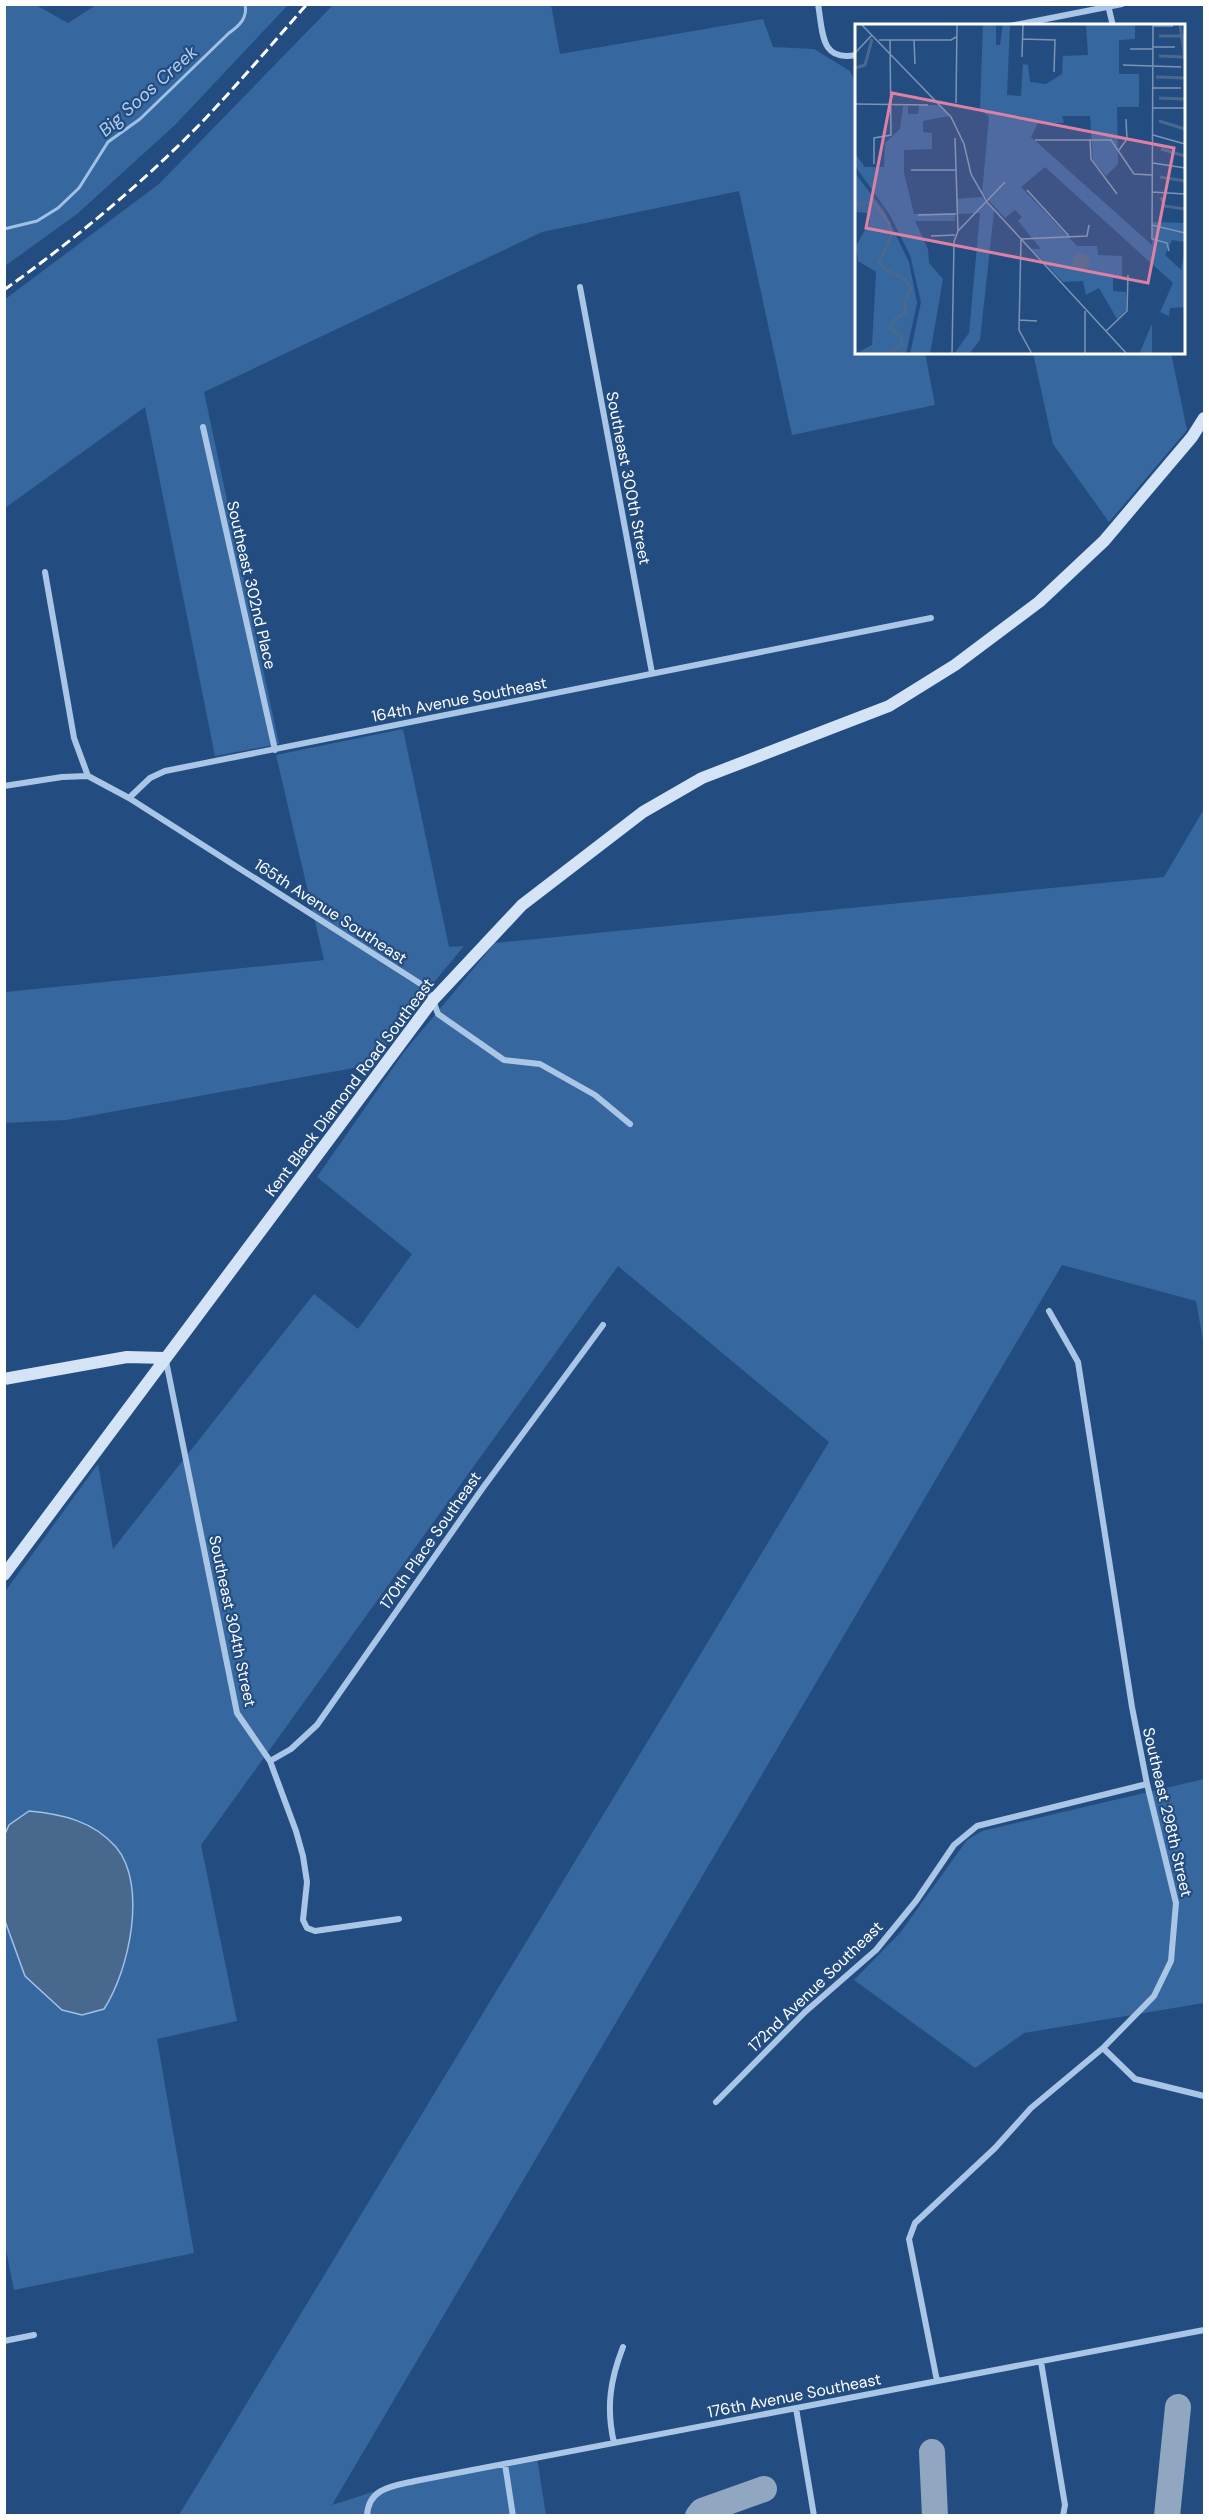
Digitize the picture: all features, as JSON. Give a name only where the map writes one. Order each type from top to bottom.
[{"type":"street","points":[[818,4],[825,41],[830,52],[839,56],[855,55]]},
{"type":"street","points":[[1020,24],[1122,4]]},
{"type":"street","points":[[1108,6],[1112,24]]},
{"type":"street","name":"Southeast 300th Street","points":[[580,287],[652,673]]},
{"type":"street","name":"Kent Black Diamond Road Southeast","points":[[4,1575],[433,1000],[522,905],[643,812],[702,778],[889,706],[955,665],[1030,609],[1104,541],[1192,437],[1204,418]]},
{"type":"street","name":"Southeast 302nd Place","points":[[203,427],[275,750]]},
{"type":"street","points":[[45,572],[75,738],[88,776]]},
{"type":"street","name":"164th Avenue Southeast","points":[[129,798],[150,778],[165,771],[931,618]]},
{"type":"street","points":[[4,786],[62,777],[88,776],[129,798]]},
{"type":"street","name":"165th Avenue Southeast","points":[[129,798],[424,986],[438,1014],[504,1060],[540,1064],[595,1095],[630,1124]]},
{"type":"street","name":"Southeast 298th Street","points":[[937,2381],[909,2239],[915,2223],[995,2148],[1031,2108],[1103,2048],[1154,1996],[1171,1961],[1176,1903],[1147,1784],[1132,1707],[1078,1362],[1049,1311]]},
{"type":"street","name":"170th Place Southeast","points":[[270,1761],[291,1749],[317,1725],[482,1489],[603,1324]]},
{"type":"street","points":[[4,1379],[127,1358],[165,1358]]},
{"type":"street","name":"Southeast 304th Street","points":[[165,1358],[237,1713],[270,1761],[303,1856],[307,1882],[303,1920],[307,1928],[315,1931],[399,1919]]},
{"type":"street","name":"172nd Avenue Southeast","points":[[716,2102],[805,2012],[876,1950],[916,1901],[954,1845],[978,1826],[1147,1784]]},
{"type":"street","points":[[1103,2048],[1135,2079],[1204,2096]]},
{"type":"street","name":"176th Avenue Southeast","points":[[367,2516],[373,2496],[388,2487],[1204,2330]]},
{"type":"street","points":[[4,2341],[34,2336]]},
{"type":"street","points":[[614,2443],[609,2412],[610,2388],[623,2347]]},
{"type":"street","points":[[1041,2362],[1065,2505],[1063,2516]]},
{"type":"street","points":[[796,2408],[814,2516]]},
{"type":"street","points":[[505,2464],[513,2516]]},
{"type":"shaded area","points":[[5,4],[36,5],[68,23],[96,5],[288,5],[175,125],[77,214],[5,266]]},
{"type":"shaded area","points":[[333,5],[551,5],[560,54],[763,19],[773,47],[814,49],[850,71],[855,81],[855,354],[925,354],[935,405],[792,435],[739,191],[542,232],[204,392],[279,744],[215,756],[145,407],[5,508],[4,300],[159,184]]},
{"type":"shaded area","points":[[1033,354],[1171,354],[1187,430],[1109,522],[1053,444]]},
{"type":"shaded area","points":[[403,729],[449,947],[464,946],[411,1010],[367,1073],[359,1067],[66,1120],[5,1123],[5,992],[324,960],[276,755]]},
{"type":"shaded area","points":[[1204,809],[1204,1346],[1196,1301],[1062,1265],[332,2505],[388,2487],[537,2458],[546,2515],[179,2515],[829,1442],[618,1266],[201,1845],[237,2021],[157,2039],[194,2253],[14,2290],[4,2240],[4,1593],[98,1464],[113,1549],[314,1294],[358,1329],[412,1254],[317,1177],[404,1052],[495,943],[1164,877]]},
{"type":"shaded area","points":[[1204,1779],[1204,2003],[1024,2033],[975,2068],[854,1980],[900,1933],[967,1840],[982,1831]]},
{"type":"shaded area","points":[[29,1811],[53,1814],[87,1825],[107,1838],[126,1863],[133,1905],[131,1928],[121,1973],[104,2009],[82,2015],[62,2010],[25,1976],[5,1921],[5,1834],[9,1825]]},
{"type":"waterway","name":"Big Soos Creek","points":[[4,229],[37,221],[58,208],[79,188],[108,142],[140,119],[239,24],[244,17],[245,4]]},
{"type":"taxiway","points":[[1167,2516],[1178,2407]]},
{"type":"taxiway","points":[[932,2452],[935,2516]]},
{"type":"taxiway","points":[[698,2516],[702,2511],[764,2489]]},
{"type":"railway","points":[[4,290],[57,251],[157,166],[216,107],[307,4]]}]
